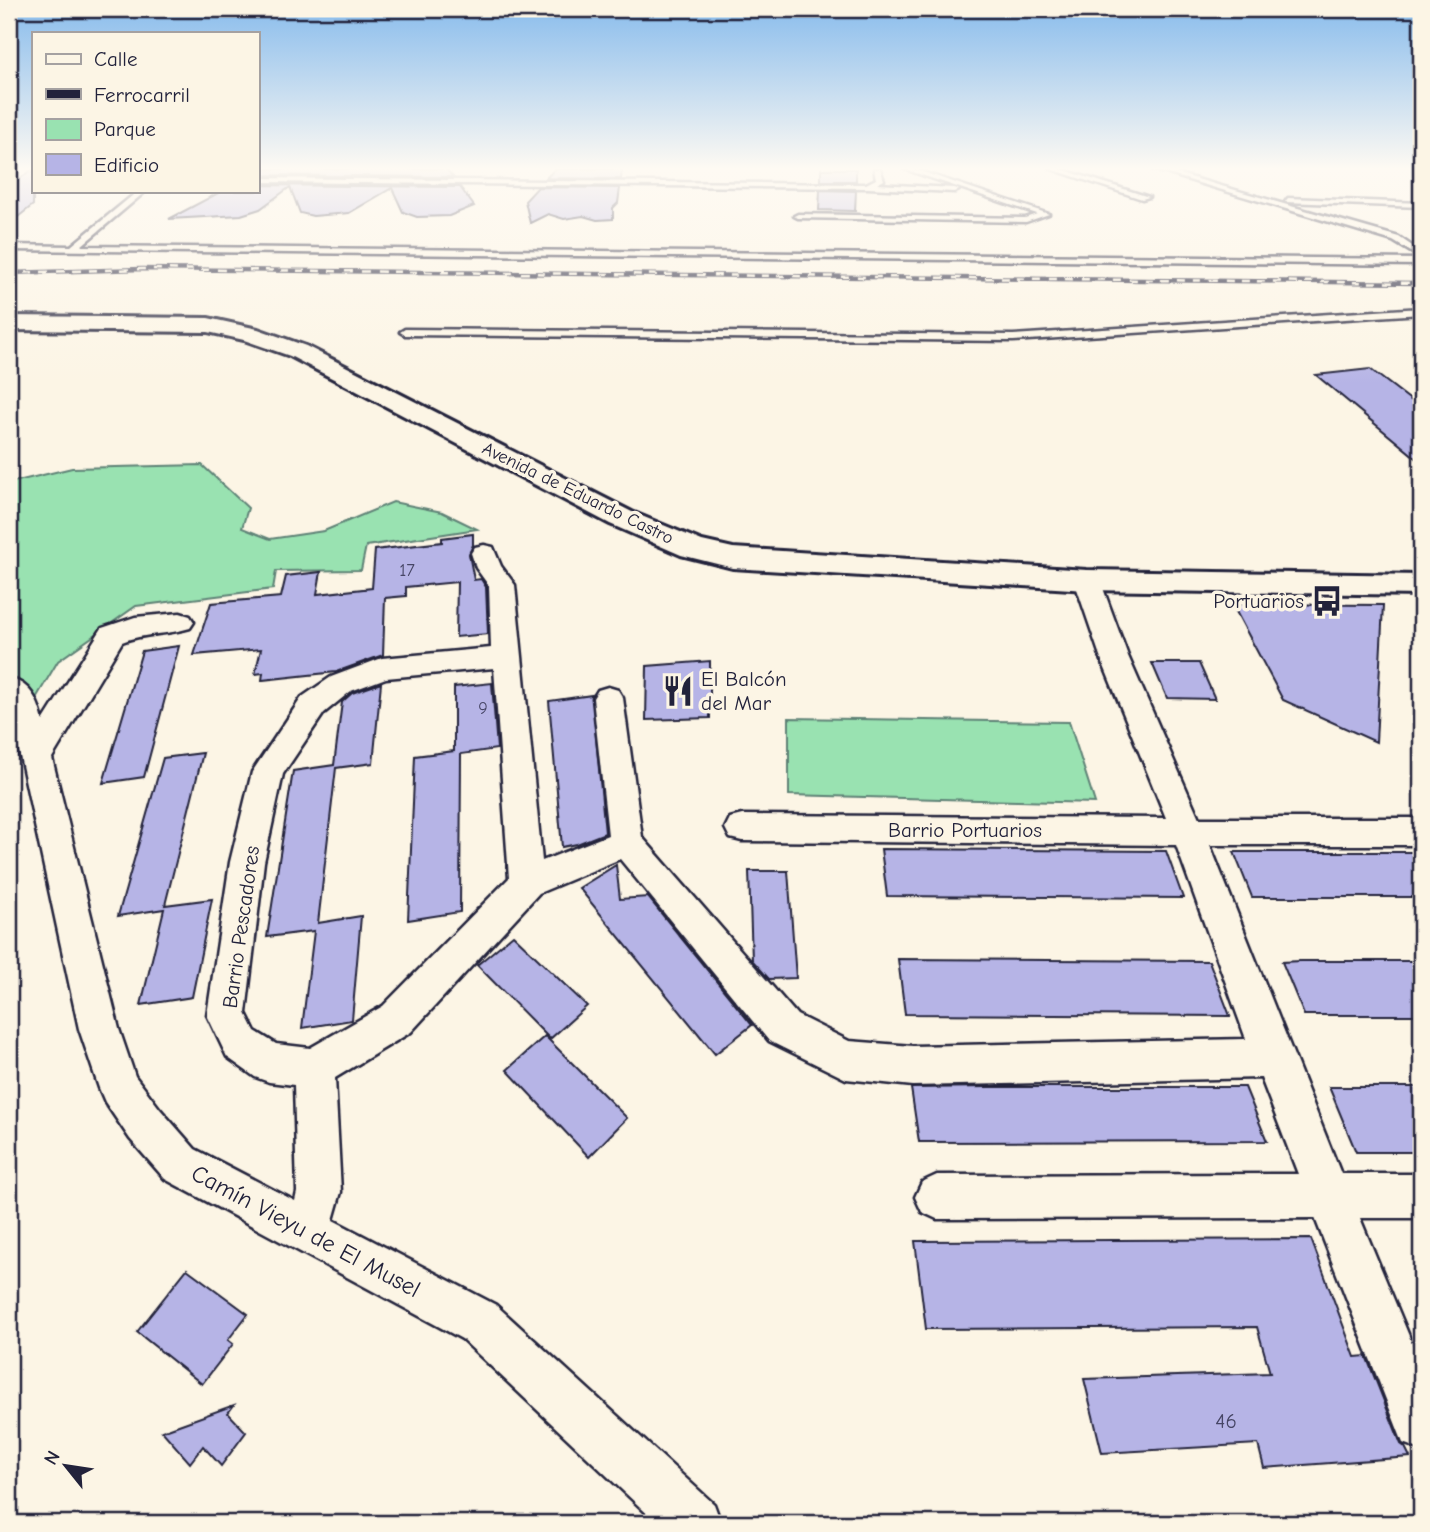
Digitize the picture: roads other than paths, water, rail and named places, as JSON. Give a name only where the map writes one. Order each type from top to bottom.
[{"type":"street","name":"Avenida de Eduardo Castro","points":[[9,323],[208,325],[250,334],[298,351],[621,518],[692,548],[733,558],[1087,580],[1421,585]]},
{"type":"street","points":[[484,553],[489,568],[502,585],[527,883]]},
{"type":"street","points":[[1087,580],[1114,656],[1188,832],[1273,1058],[1332,1198],[1421,1425]]},
{"type":"street","points":[[37,757],[112,635],[135,625],[180,622]]},
{"type":"street","name":"Barrio Pescadores","points":[[314,1069],[270,1063],[241,1044],[226,1015],[247,862],[268,772],[313,705],[341,684],[382,668],[506,657]]},
{"type":"street","name":"Camín Vieyu de El Musel","points":[[9,688],[24,702],[77,943],[99,1029],[119,1088],[145,1124],[180,1164],[308,1229],[479,1322],[695,1523]]},
{"type":"street","points":[[608,698],[626,842],[783,1028],[846,1060],[913,1066],[1273,1058]]},
{"type":"street","name":"Barrio Portuarios","points":[[741,828],[1421,831]]},
{"type":"street","points":[[308,1229],[319,1192],[314,1069],[397,1019],[527,883],[626,842]]},
{"type":"street","points":[[937,1197],[1421,1196]]},
{"type":"lane","points":[[22,248],[53,240]]},
{"type":"lane","points":[[74,248],[83,240]]},
{"type":"lane","points":[[109,240],[116,245],[140,249]]},
{"type":"lane","points":[[1398,240],[1421,256]]},
{"type":"lane","points":[[1402,240],[1421,245]]},
{"type":"lane","points":[[9,248],[1421,262]]},
{"type":"lane","points":[[405,332],[1013,338],[1421,311]]},
{"type":"railway","points":[[9,273],[142,269],[1421,283]]},
{"type":"place","name":"Portuarios","points":[[1327,601]]},
{"type":"place","name":"El Balcón del Mar","points":[[678,691]]}]
